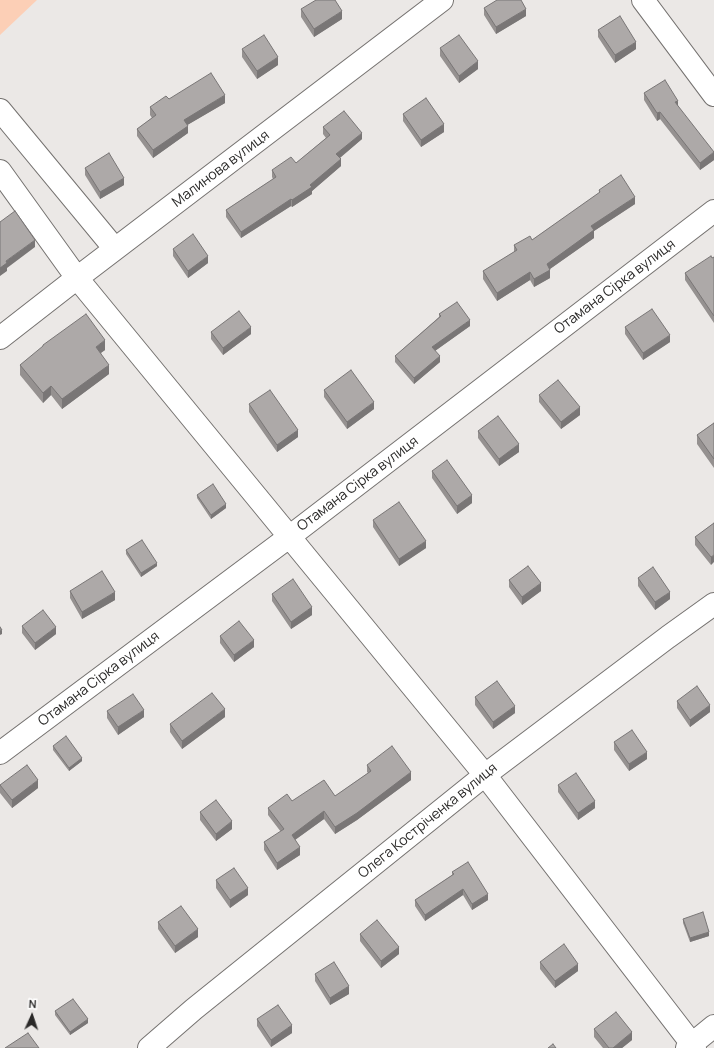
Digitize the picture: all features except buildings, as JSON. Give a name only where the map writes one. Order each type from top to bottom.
[{"type":"street","name":"Малинова вулиця","points":[[0,338],[442,0]]},
{"type":"street","points":[[644,0],[713,90]]},
{"type":"street","points":[[0,110],[115,249]]},
{"type":"street","points":[[0,171],[77,278],[485,775],[691,1046],[714,1026]]},
{"type":"street","name":"Отамана Сірка вулиця","points":[[0,753],[289,537],[714,211]]},
{"type":"street","name":"Олега Костріченка вулиця","points":[[149,1048],[194,1009],[485,775],[668,636],[714,604]]},
{"type":"shaded area","points":[[0,0],[37,0],[0,35]]}]
